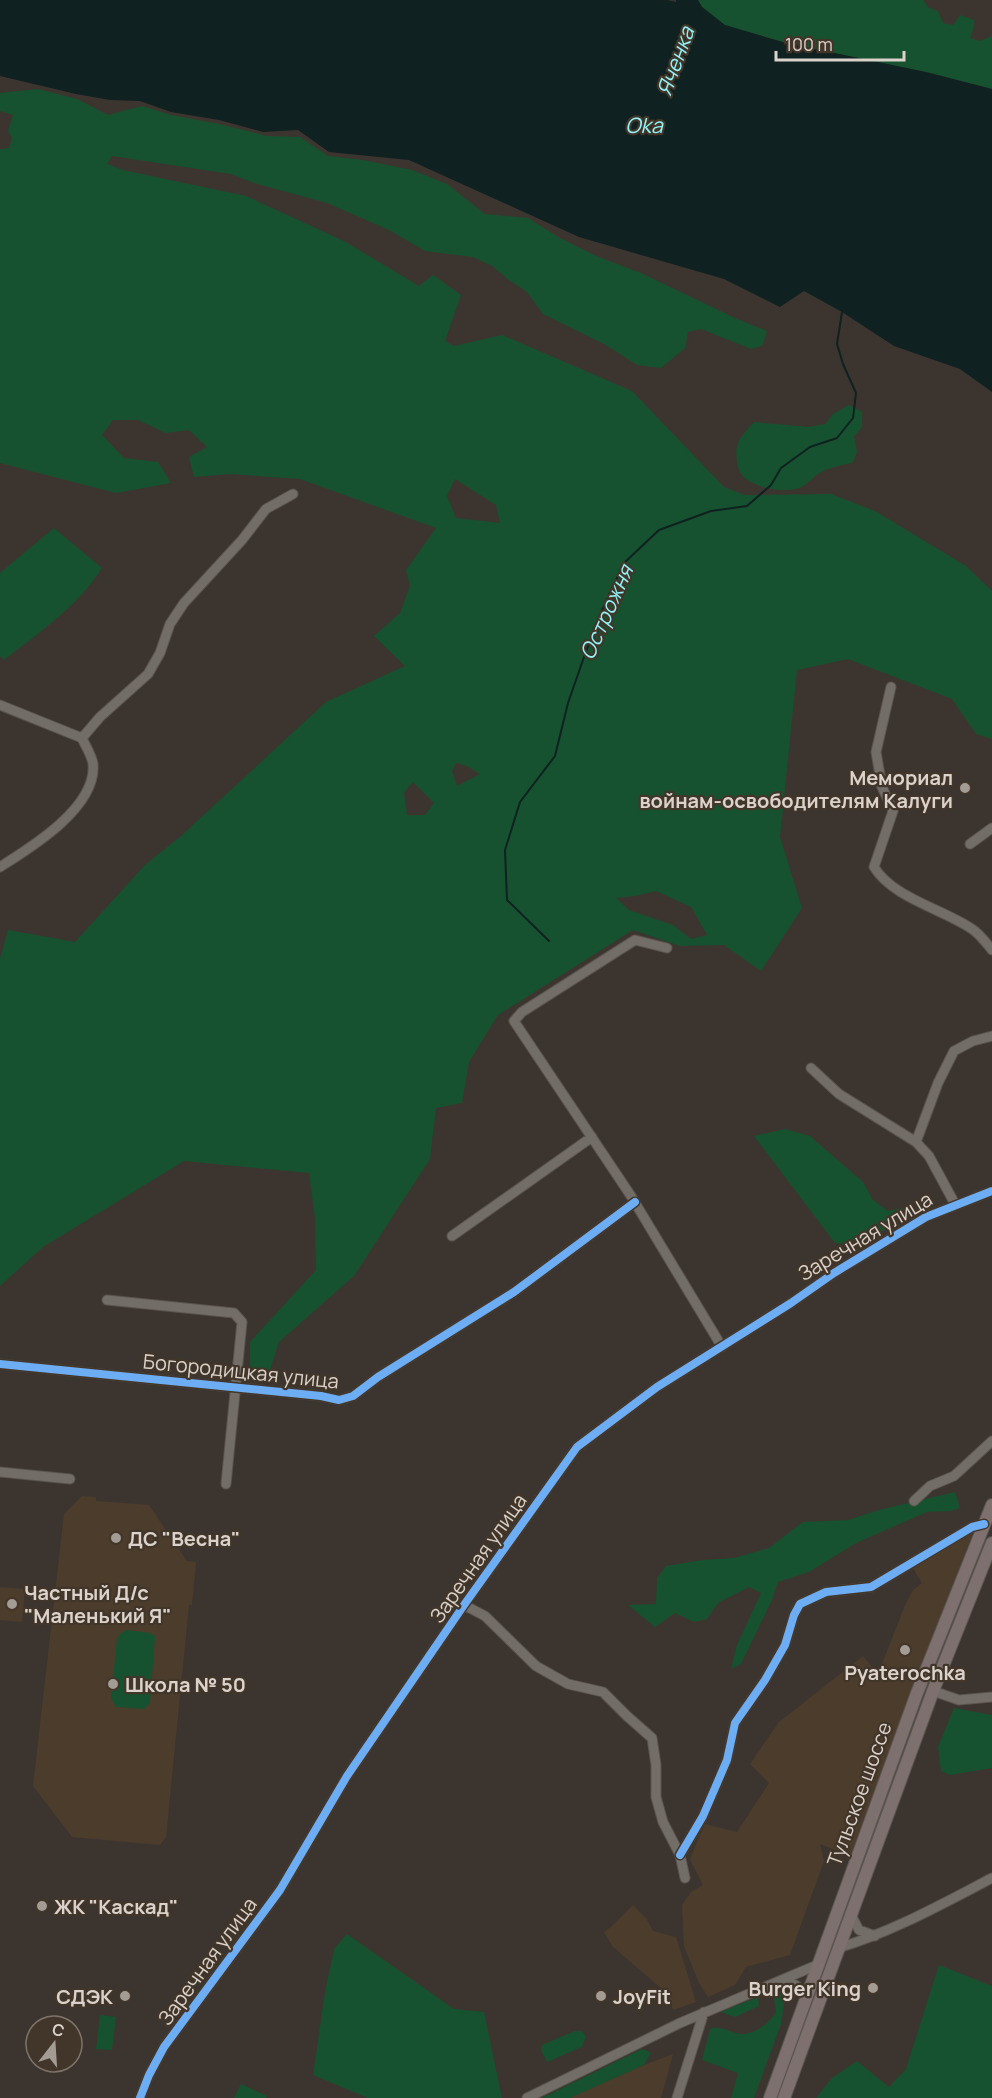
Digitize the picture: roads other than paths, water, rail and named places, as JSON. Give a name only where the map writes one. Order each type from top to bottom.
[{"type":"main road","name":"Тульское шоссе","points":[[770,2098],[917,1693],[992,1505]]},
{"type":"main road","name":"Тульское шоссе","points":[[784,2098],[933,1691],[992,1543]]},
{"type":"street","points":[[82,738],[100,717],[148,674],[160,653],[174,617],[266,509],[294,494]]},
{"type":"street","points":[[891,687],[876,752],[882,787],[893,811],[874,867],[881,878],[895,888],[974,930],[992,950]]},
{"type":"street","points":[[0,705],[82,738],[93,763],[89,790],[75,812],[27,850],[0,867]]},
{"type":"street","points":[[970,844],[992,828]]},
{"type":"street","points":[[668,948],[635,940],[522,1012],[514,1021],[635,1202],[722,1347]]},
{"type":"street","points":[[916,1142],[938,1083],[954,1051],[973,1041],[992,1036]]},
{"type":"street","points":[[811,1068],[839,1094],[916,1142],[929,1156],[956,1204]]},
{"type":"street","points":[[452,1236],[592,1137]]},
{"type":"street","name":"Заречная улица","points":[[140,2098],[164,2047],[280,1890],[347,1776],[464,1605],[577,1447],[657,1387],[926,1216],[992,1191]]},
{"type":"street","name":"Богородицкая улица","points":[[0,1364],[321,1396],[339,1400],[353,1396],[378,1377],[514,1292],[635,1202]]},
{"type":"street","points":[[107,1300],[234,1313],[242,1322],[226,1484]]},
{"type":"street","points":[[914,1501],[930,1486],[954,1476],[992,1441]]},
{"type":"street","points":[[0,1472],[70,1479]]},
{"type":"street","points":[[680,1855],[703,1816],[727,1760],[735,1723],[785,1646],[794,1615],[800,1604],[826,1592],[871,1587],[972,1527],[984,1524]]},
{"type":"street","points":[[464,1605],[485,1616],[536,1666],[568,1684],[603,1692],[652,1738],[657,1797],[663,1822],[680,1855],[685,1878]]},
{"type":"street","points":[[933,1691],[959,1700],[992,1697]]},
{"type":"street","points":[[838,1948],[909,1921],[992,1878]]},
{"type":"street","points":[[850,1914],[859,1930],[874,1936]]},
{"type":"street","points":[[527,2098],[704,2012],[818,1965]]},
{"type":"street","points":[[781,1981],[798,1985],[805,1999]]},
{"type":"street","points":[[677,2098],[704,2012]]},
{"type":"water","name":"Oka","points":[[0,0],[667,0],[676,2],[676,0],[698,0],[702,7],[725,25],[786,43],[926,72],[992,89],[992,392],[960,369],[894,346],[842,312],[804,291],[780,307],[724,279],[579,237],[409,160],[329,152],[298,130],[263,132],[219,120],[171,112],[140,101],[110,100],[76,94],[0,76]]},
{"type":"waterway","name":"Острожня","points":[[549,941],[507,900],[505,850],[520,802],[555,756],[568,703],[584,657],[599,617],[624,563],[659,530],[711,511],[747,506],[771,485],[781,468],[810,447],[837,438],[853,418],[856,393],[837,344],[842,312]]},
{"type":"place","name":"Мемориал войнам-освободителям Калуги","points":[[965,788]]},
{"type":"place","name":"ДС \"Весна\"","points":[[116,1538]]},
{"type":"place","name":"Частный Д/с \"Маленький Я\"","points":[[12,1604]]},
{"type":"place","name":"Pyaterochka","points":[[905,1650]]},
{"type":"place","name":"Школа № 50","points":[[113,1684]]},
{"type":"place","name":"ЖК \"Каскад\"","points":[[42,1906]]},
{"type":"place","name":"Burger King","points":[[873,1988]]},
{"type":"place","name":"СДЭК","points":[[125,1996]]},
{"type":"place","name":"JoyFit","points":[[601,1996]]},
{"type":"water label","name":"Яченка","points":[[675,61]]}]
